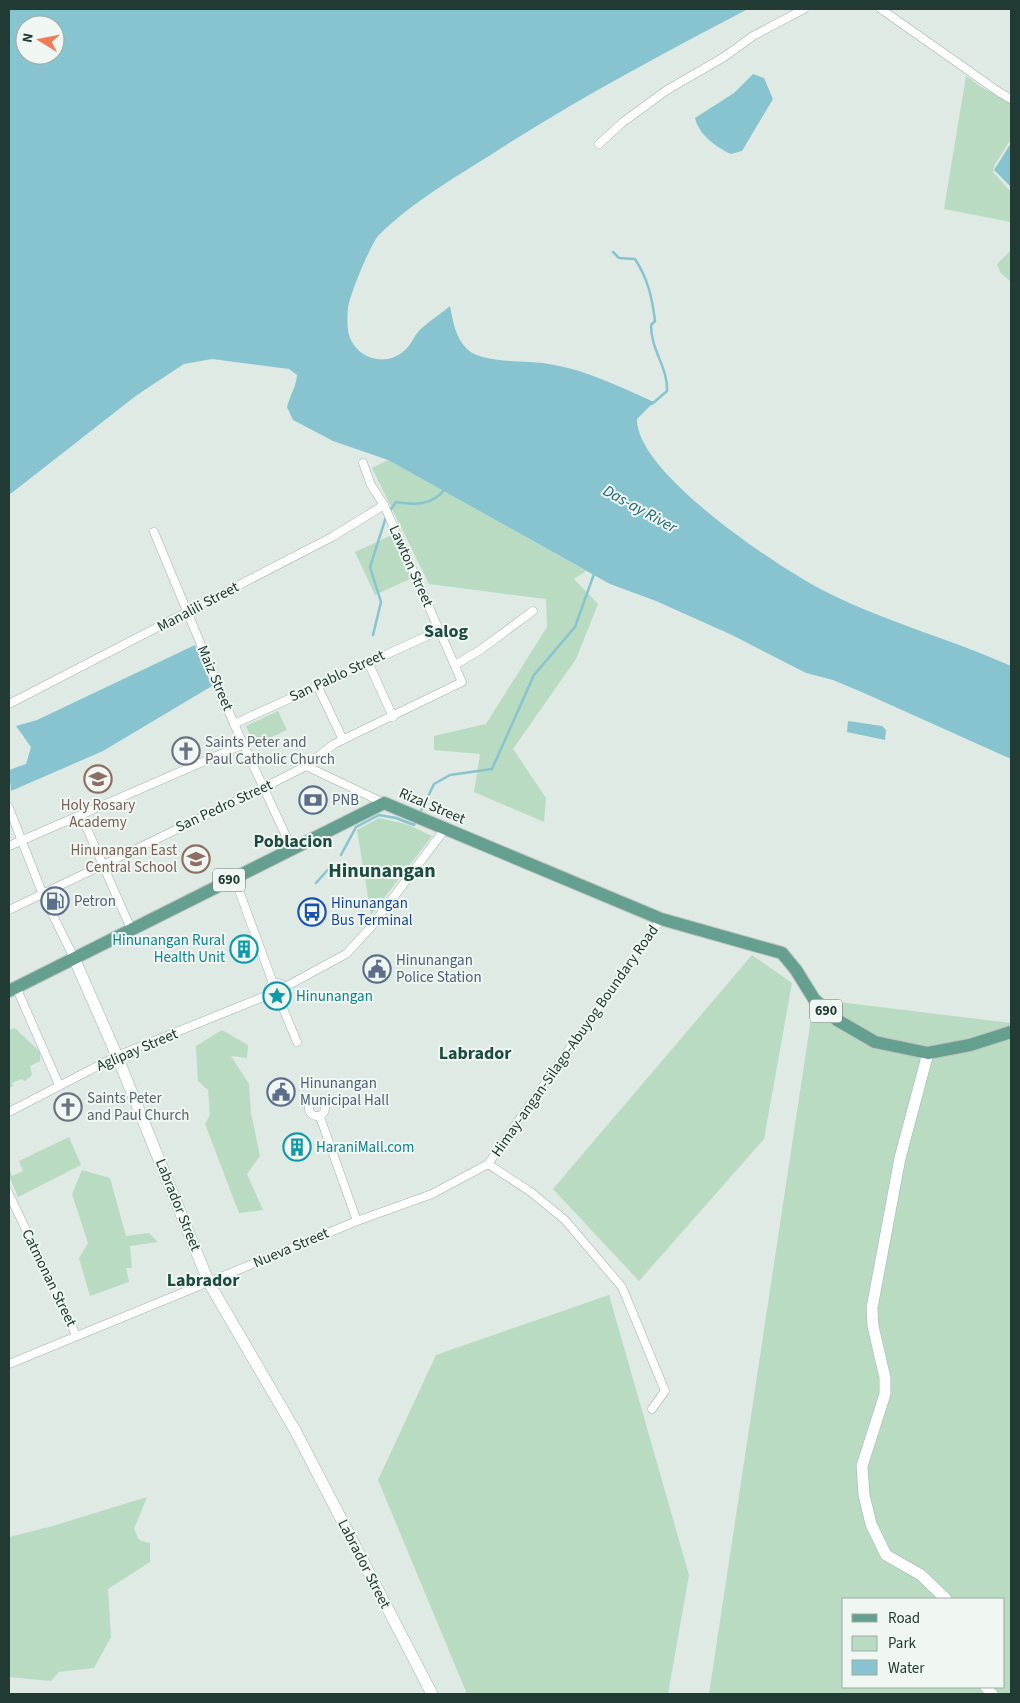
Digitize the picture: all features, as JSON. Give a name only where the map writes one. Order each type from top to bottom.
[{"type":"main road","name":"Rizal Street","points":[[12,989],[384,803],[661,919]]},
{"type":"main road","name":"690","points":[[661,919],[782,953],[796,970],[814,999],[837,1020],[875,1042],[928,1053],[970,1045],[1011,1032]]},
{"type":"street","points":[[599,144],[623,122],[667,90],[724,57],[754,36],[804,9]]},
{"type":"street","points":[[881,9],[999,92],[1011,98]]},
{"type":"street","name":"Lawton Street","points":[[364,463],[371,485],[384,504],[462,682]]},
{"type":"street","name":"Manalili Street","points":[[9,704],[187,614],[332,537],[384,504]]},
{"type":"street","name":"Maiz Street","points":[[154,532],[234,724],[292,849]]},
{"type":"street","points":[[454,665],[480,650],[534,611]]},
{"type":"street","name":"San Pablo Street","points":[[234,724],[440,630]]},
{"type":"street","points":[[368,662],[393,717]]},
{"type":"street","name":"San Pedro Street","points":[[9,910],[263,788],[306,766],[343,740],[462,682]]},
{"type":"street","points":[[316,686],[343,740]]},
{"type":"street","points":[[9,846],[244,744]]},
{"type":"street","points":[[306,766],[384,803]]},
{"type":"street","name":"Labrador Street","points":[[9,808],[43,895],[74,958],[117,1056],[210,1282],[296,1432],[432,1694]]},
{"type":"street","points":[[81,815],[131,928]]},
{"type":"street","points":[[285,987],[346,954],[359,941],[444,829]]},
{"type":"street","points":[[234,877],[273,983]]},
{"type":"street","name":"Himay-angan-Silago-Abuyog Boundary Road","points":[[488,1164],[661,919]]},
{"type":"street","points":[[273,983],[281,984],[285,987],[286,994],[280,1000]]},
{"type":"street","points":[[273,983],[268,989],[268,995],[272,999],[280,1000]]},
{"type":"street","points":[[12,989],[59,1085]]},
{"type":"street","name":"Aglipay Street","points":[[9,1112],[117,1056],[268,995]]},
{"type":"street","points":[[280,1000],[296,1042]]},
{"type":"street","points":[[928,1053],[900,1158],[872,1308],[873,1326],[885,1378],[885,1394],[862,1466],[864,1495],[871,1524],[886,1555],[921,1575],[945,1598]]},
{"type":"street","points":[[320,1116],[357,1221]]},
{"type":"street","points":[[488,1164],[531,1192],[565,1220],[622,1287],[665,1391],[652,1409]]},
{"type":"street","name":"Nueva Street","points":[[9,1364],[357,1221],[432,1194],[488,1164]]},
{"type":"street","name":"Catmonan Street","points":[[9,1194],[76,1335]]},
{"type":"green space","points":[[966,76],[981,87],[1011,103],[1011,139],[994,166],[993,172],[1011,192],[1011,222],[944,209]]},
{"type":"green space","points":[[1011,250],[1011,282],[1000,272],[997,264]]},
{"type":"green space","points":[[388,460],[586,571],[574,579],[598,604],[576,659],[513,749],[546,798],[544,822],[474,792],[480,754],[434,750],[434,736],[486,724],[547,627],[546,599],[429,584],[372,468]]},
{"type":"green space","points":[[392,535],[412,578],[375,595],[355,552]]},
{"type":"green space","points":[[278,711],[287,730],[254,745],[246,726]]},
{"type":"green space","points":[[379,818],[406,824],[432,836],[371,915],[357,830]]},
{"type":"green space","points":[[752,955],[792,983],[764,1139],[639,1281],[553,1189]]},
{"type":"green space","points":[[814,999],[1011,1023],[1011,1694],[709,1694]]},
{"type":"green space","points":[[15,1028],[40,1052],[40,1061],[30,1066],[32,1075],[25,1081],[21,1079],[12,1083],[13,1086],[9,1088],[9,1030]]},
{"type":"green space","points":[[222,1030],[248,1045],[247,1058],[231,1056],[249,1084],[251,1113],[260,1156],[247,1174],[263,1210],[239,1213],[205,1124],[210,1115],[208,1090],[198,1081],[196,1046]]},
{"type":"green space","points":[[69,1137],[81,1165],[18,1197],[9,1176],[9,1167],[12,1176],[23,1171],[19,1161]]},
{"type":"green space","points":[[82,1170],[110,1178],[126,1236],[149,1233],[158,1242],[130,1246],[132,1268],[126,1268],[129,1282],[90,1296],[79,1258],[88,1243],[72,1194]]},
{"type":"green space","points":[[609,1295],[689,1575],[668,1694],[467,1694],[378,1480],[436,1355]]},
{"type":"green space","points":[[147,1497],[134,1529],[139,1540],[150,1543],[150,1562],[108,1589],[111,1637],[94,1668],[59,1672],[51,1681],[9,1677],[9,1537],[53,1526]]},
{"type":"water","name":"Das-ay River","points":[[9,9],[748,9],[649,61],[584,98],[446,183],[404,213],[375,240],[361,270],[348,308],[348,331],[350,338],[354,346],[367,356],[374,359],[390,358],[405,350],[420,329],[450,306],[455,329],[460,339],[467,349],[474,354],[506,361],[549,364],[577,370],[654,402],[637,419],[643,440],[658,464],[681,489],[739,537],[795,574],[839,598],[887,619],[1011,666],[1011,759],[864,693],[833,680],[806,673],[732,635],[656,601],[610,584],[388,460],[333,441],[293,420],[287,407],[297,375],[289,369],[212,359],[184,364],[137,395],[9,495]]},
{"type":"water","points":[[753,74],[764,78],[773,99],[742,151],[731,154],[704,135],[695,118],[734,93]]},
{"type":"water","points":[[1011,143],[1011,187],[994,170]]},
{"type":"water","points":[[195,645],[212,686],[103,751],[11,791],[9,770],[26,764],[31,747],[16,726],[37,720]]},
{"type":"water","points":[[848,721],[882,726],[886,730],[885,740],[847,732]]},
{"type":"waterway","points":[[613,252],[619,258],[635,259],[651,296],[655,321],[651,325],[652,334],[667,382],[667,391],[652,404]]},
{"type":"waterway","points":[[389,512],[396,502],[422,503],[434,499],[445,489]]},
{"type":"waterway","points":[[373,635],[381,602],[370,567],[386,517]]},
{"type":"waterway","points":[[421,811],[434,784],[450,775],[492,769],[534,675],[575,627],[594,574]]},
{"type":"waterway","points":[[341,855],[356,827],[379,815],[396,818],[414,825],[415,823]]},
{"type":"waterway","points":[[316,883],[333,864]]},
{"type":"place","name":"Saints Peter and Paul Catholic Church","points":[[186,751]]},
{"type":"place","name":"Holy Rosary Academy","points":[[98,779]]},
{"type":"place","name":"PNB","points":[[313,800]]},
{"type":"place","name":"Hinunangan East Central School","points":[[196,859]]},
{"type":"place","name":"Petron","points":[[55,901]]},
{"type":"place","name":"Hinunangan Bus Terminal","points":[[312,912]]},
{"type":"place","name":"Hinunangan Rural Health Unit","points":[[244,949]]},
{"type":"place","name":"Hinunangan Police Station","points":[[377,969]]},
{"type":"place","name":"Hinunangan","points":[[277,996]]},
{"type":"place","name":"Hinunangan Municipal Hall","points":[[281,1092]]},
{"type":"place","name":"Saints Peter and Paul Church","points":[[68,1107]]},
{"type":"place","name":"HaraniMall.com","points":[[297,1147]]},
{"type":"district","name":"Salog","points":[[446,631]]},
{"type":"district","name":"Poblacion","points":[[293,841]]},
{"type":"district","name":"Hinunangan","points":[[382,871]]},
{"type":"district","name":"Labrador","points":[[475,1053]]},
{"type":"district","name":"Labrador","points":[[203,1280]]}]
